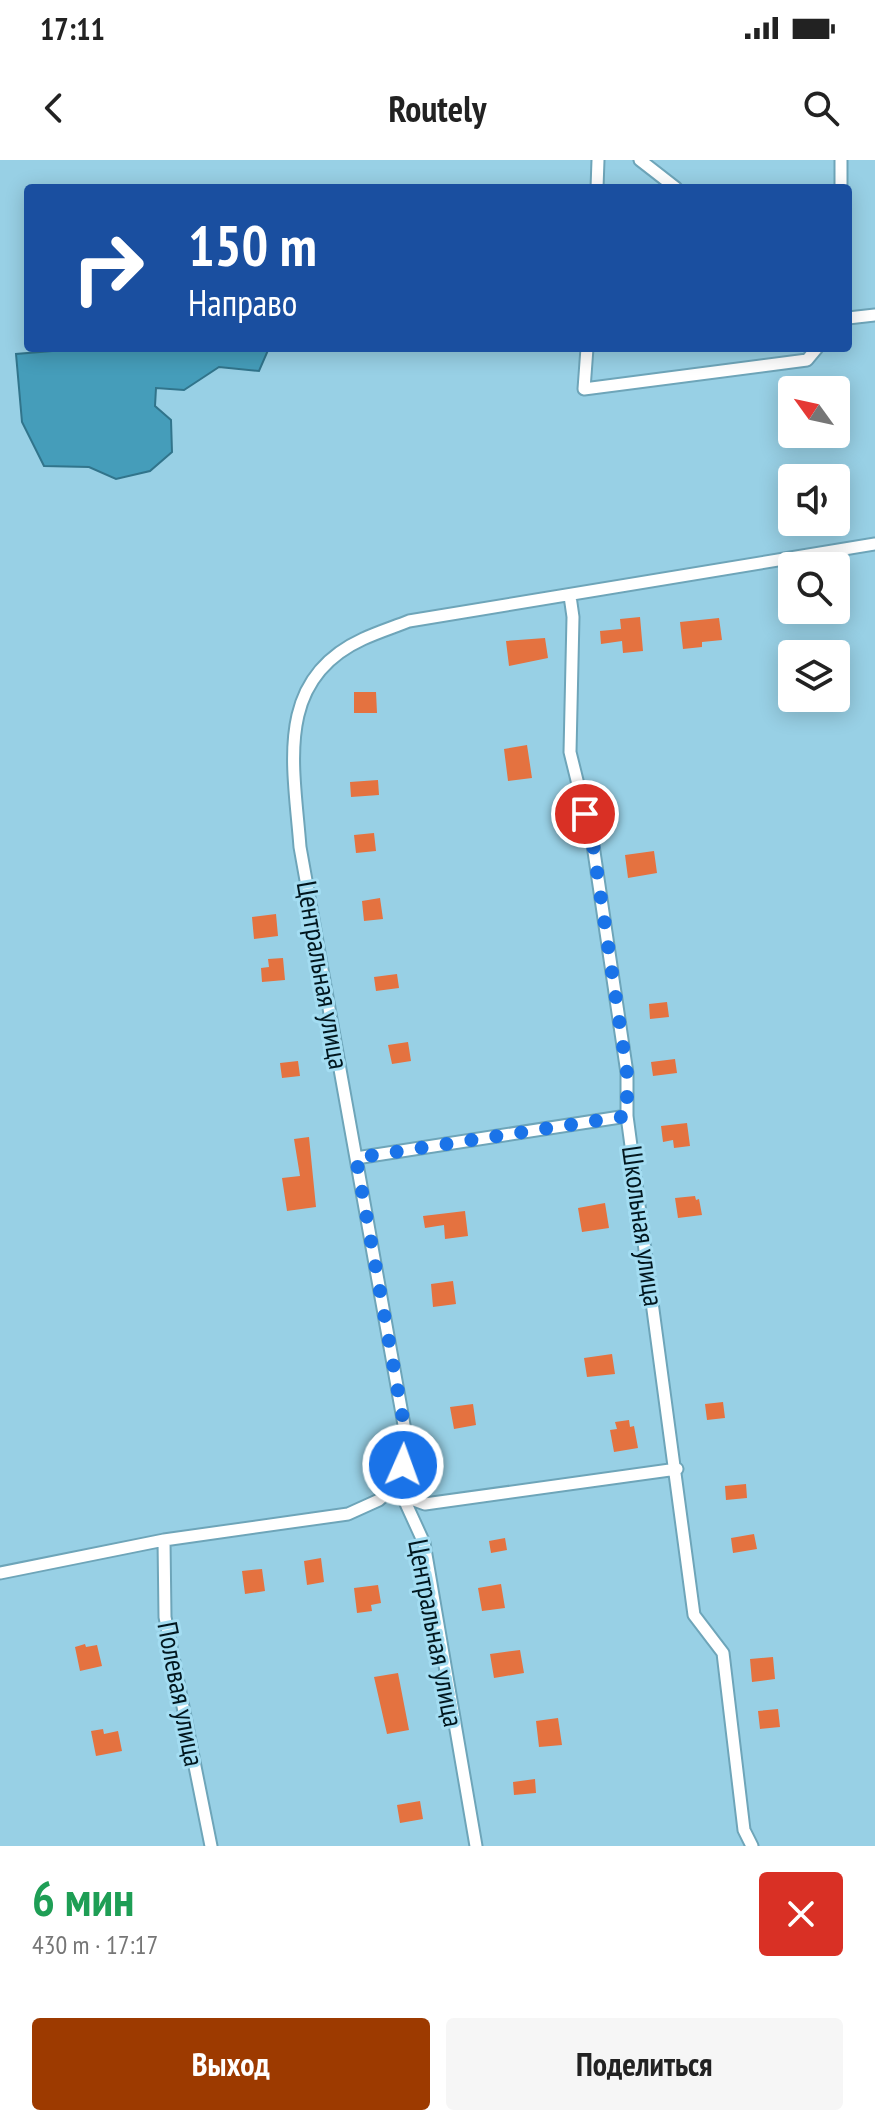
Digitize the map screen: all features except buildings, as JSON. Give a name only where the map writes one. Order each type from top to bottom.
[{"type":"street","points":[[597,184],[598,160]]},
{"type":"street","points":[[640,160],[671,184]]},
{"type":"street","points":[[841,160],[841,184]]},
{"type":"street","points":[[852,318],[875,315]]},
{"type":"street","points":[[587,352],[584,389],[807,360],[814,352]]},
{"type":"street","name":"Центральная улица","points":[[476,1846],[424,1543],[397,1484],[406,1436],[300,847],[294,774],[298,706],[316,674],[336,656],[361,639],[409,621],[875,544]]},
{"type":"street","name":"Школьная улица","points":[[570,596],[573,617],[570,752],[593,845],[627,1073],[627,1116],[677,1469],[694,1615],[723,1653],[744,1830],[752,1846]]},
{"type":"street","points":[[356,1158],[627,1116]]},
{"type":"street","points":[[403,1496],[425,1504],[677,1469]]},
{"type":"street","points":[[0,1573],[164,1540],[348,1514],[379,1500],[397,1484]]},
{"type":"street","name":"Полевая улица","points":[[164,1540],[165,1617],[211,1846]]},
{"type":"water","points":[[267,352],[259,371],[219,367],[184,390],[156,388],[155,406],[171,420],[172,452],[150,471],[116,479],[89,467],[44,466],[22,422],[16,354]]},
{"type":"route","points":[[403,1465],[406,1436],[356,1158],[627,1116],[627,1073],[593,845],[585,814]]}]
